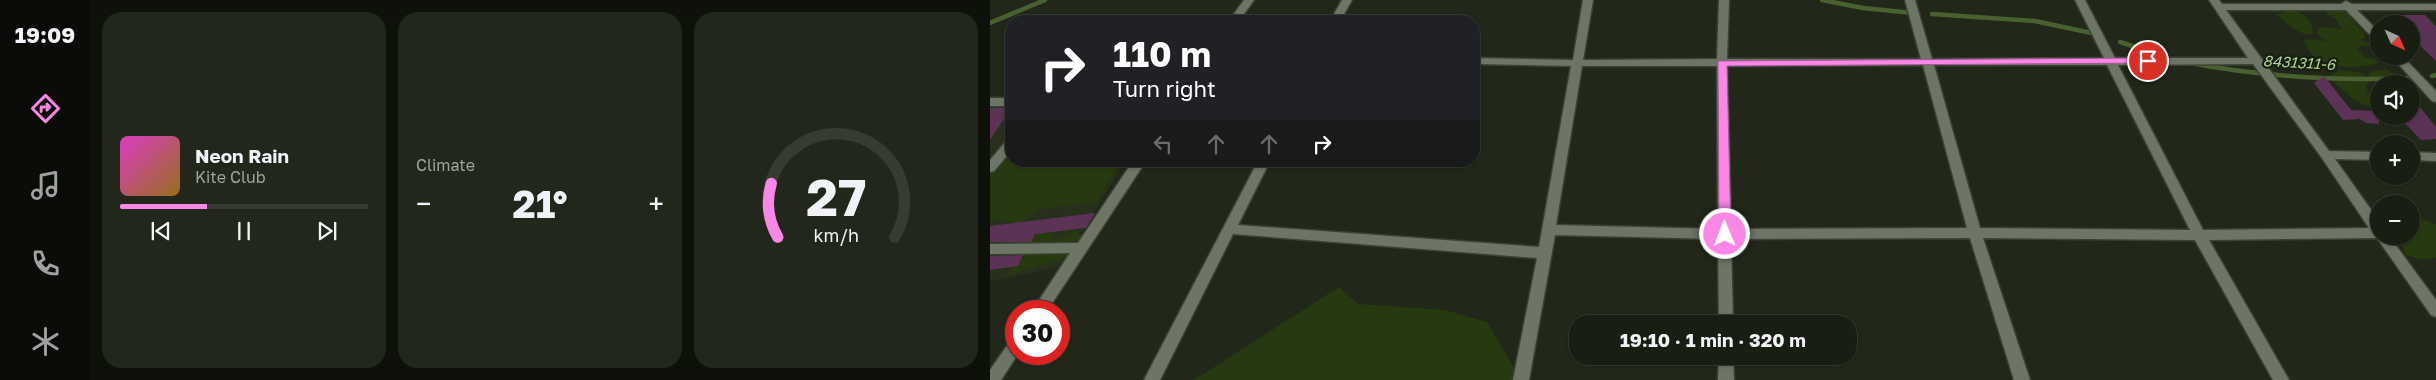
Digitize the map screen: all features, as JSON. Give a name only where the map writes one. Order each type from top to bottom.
[{"type":"street","points":[[1238,15],[1248,0]]},
{"type":"street","points":[[1338,15],[1347,0]]},
{"type":"street","points":[[1520,380],[1545,253],[1588,0]]},
{"type":"street","points":[[1724,0],[1722,63],[1726,315]]},
{"type":"street","points":[[1910,0],[1975,233],[2022,380]]},
{"type":"street","points":[[2080,0],[2199,235],[2281,380]]},
{"type":"street","points":[[2217,4],[2346,4],[2436,7]]},
{"type":"street","points":[[2217,4],[2370,219]]},
{"type":"street","points":[[2346,4],[2370,29]]},
{"type":"street","points":[[1480,61],[1928,63],[2256,61]]},
{"type":"street","points":[[2405,65],[2436,98]]},
{"type":"street","points":[[990,102],[1005,102]]},
{"type":"street","points":[[990,168],[1005,150]]},
{"type":"street","points":[[2326,155],[2370,156]]},
{"type":"street","points":[[2420,156],[2436,157]]},
{"type":"street","points":[[1047,300],[1136,167]]},
{"type":"street","points":[[1152,380],[1261,167]]},
{"type":"street","points":[[1229,230],[1545,253]]},
{"type":"street","points":[[1549,230],[1725,234],[1975,233],[2199,235],[2370,232]]},
{"type":"street","points":[[2388,245],[2436,311]]},
{"type":"street","points":[[990,249],[1082,248]]},
{"type":"street","points":[[992,380],[1005,361]]},
{"type":"street","points":[[1726,365],[1726,380]]},
{"type":"shaded area","points":[[990,118],[1005,120],[1005,167],[1121,167],[1061,266],[990,282]]},
{"type":"green space","points":[[2336,7],[2351,16],[2366,36],[2360,40],[2370,43],[2370,46],[2361,46],[2358,49],[2366,58],[2370,58],[2370,65],[2358,67],[2335,66],[2324,63],[2308,50],[2304,39],[2326,41],[2316,33],[2319,27],[2342,29],[2336,19],[2327,14],[2325,8]]},
{"type":"green space","points":[[2291,10],[2307,18],[2313,29],[2313,34],[2298,31],[2276,15]]},
{"type":"green space","points":[[2340,70],[2359,72],[2366,76],[2368,83],[2366,86],[2370,94],[2370,106],[2356,100],[2329,76]]},
{"type":"green space","points":[[2386,70],[2397,75],[2370,75],[2370,77],[2368,75],[2370,72]]},
{"type":"green space","points":[[1005,159],[1005,167],[1117,167],[1096,202],[1039,209],[1028,216],[1016,229],[1049,233],[1054,235],[1051,240],[1078,231],[1085,241],[1075,254],[1008,274],[1012,267],[1023,259],[1027,253],[1010,245],[1011,240],[1007,232],[1012,223],[1000,219],[990,220],[990,166]]},
{"type":"green space","points":[[2420,219],[2436,224],[2436,258],[2418,259],[2406,255],[2402,245],[2420,245]]},
{"type":"green space","points":[[1339,287],[1358,304],[1445,310],[1487,322],[1521,380],[1194,380]]},
{"type":"building","points":[[2420,15],[2425,15],[2436,26],[2436,61],[2420,46]]},
{"type":"building","points":[[2324,76],[2351,110],[2370,111],[2370,123],[2357,117],[2359,119],[2343,120],[2314,83]]},
{"type":"building","points":[[2420,107],[2436,127],[2436,139],[2421,140],[2420,135],[2416,135],[2407,125],[2420,125]]},
{"type":"building","points":[[990,108],[1005,108],[1005,117],[990,140]]},
{"type":"building","points":[[1095,213],[1086,228],[1035,234],[1031,242],[990,242],[990,226]]},
{"type":"building","points":[[1023,255],[1018,266],[990,270],[990,256]]},
{"type":"waterway","name":"8431311-6","points":[[1009,15],[1045,0]]},
{"type":"waterway","name":"8431311-6","points":[[1822,0],[1863,8],[1913,13]]},
{"type":"waterway","name":"8431311-6","points":[[1932,14],[2035,21],[2096,34]]},
{"type":"waterway","name":"8431311-6","points":[[990,23],[1005,17]]},
{"type":"waterway","name":"8431311-6","points":[[2120,42],[2154,53]]},
{"type":"waterway","name":"8431311-6","points":[[2190,63],[2273,75],[2370,79]]},
{"type":"waterway","name":"8431311-6","points":[[2432,76],[2436,75]]},
{"type":"route","points":[[1725,234],[1722,63],[2148,61]]}]
